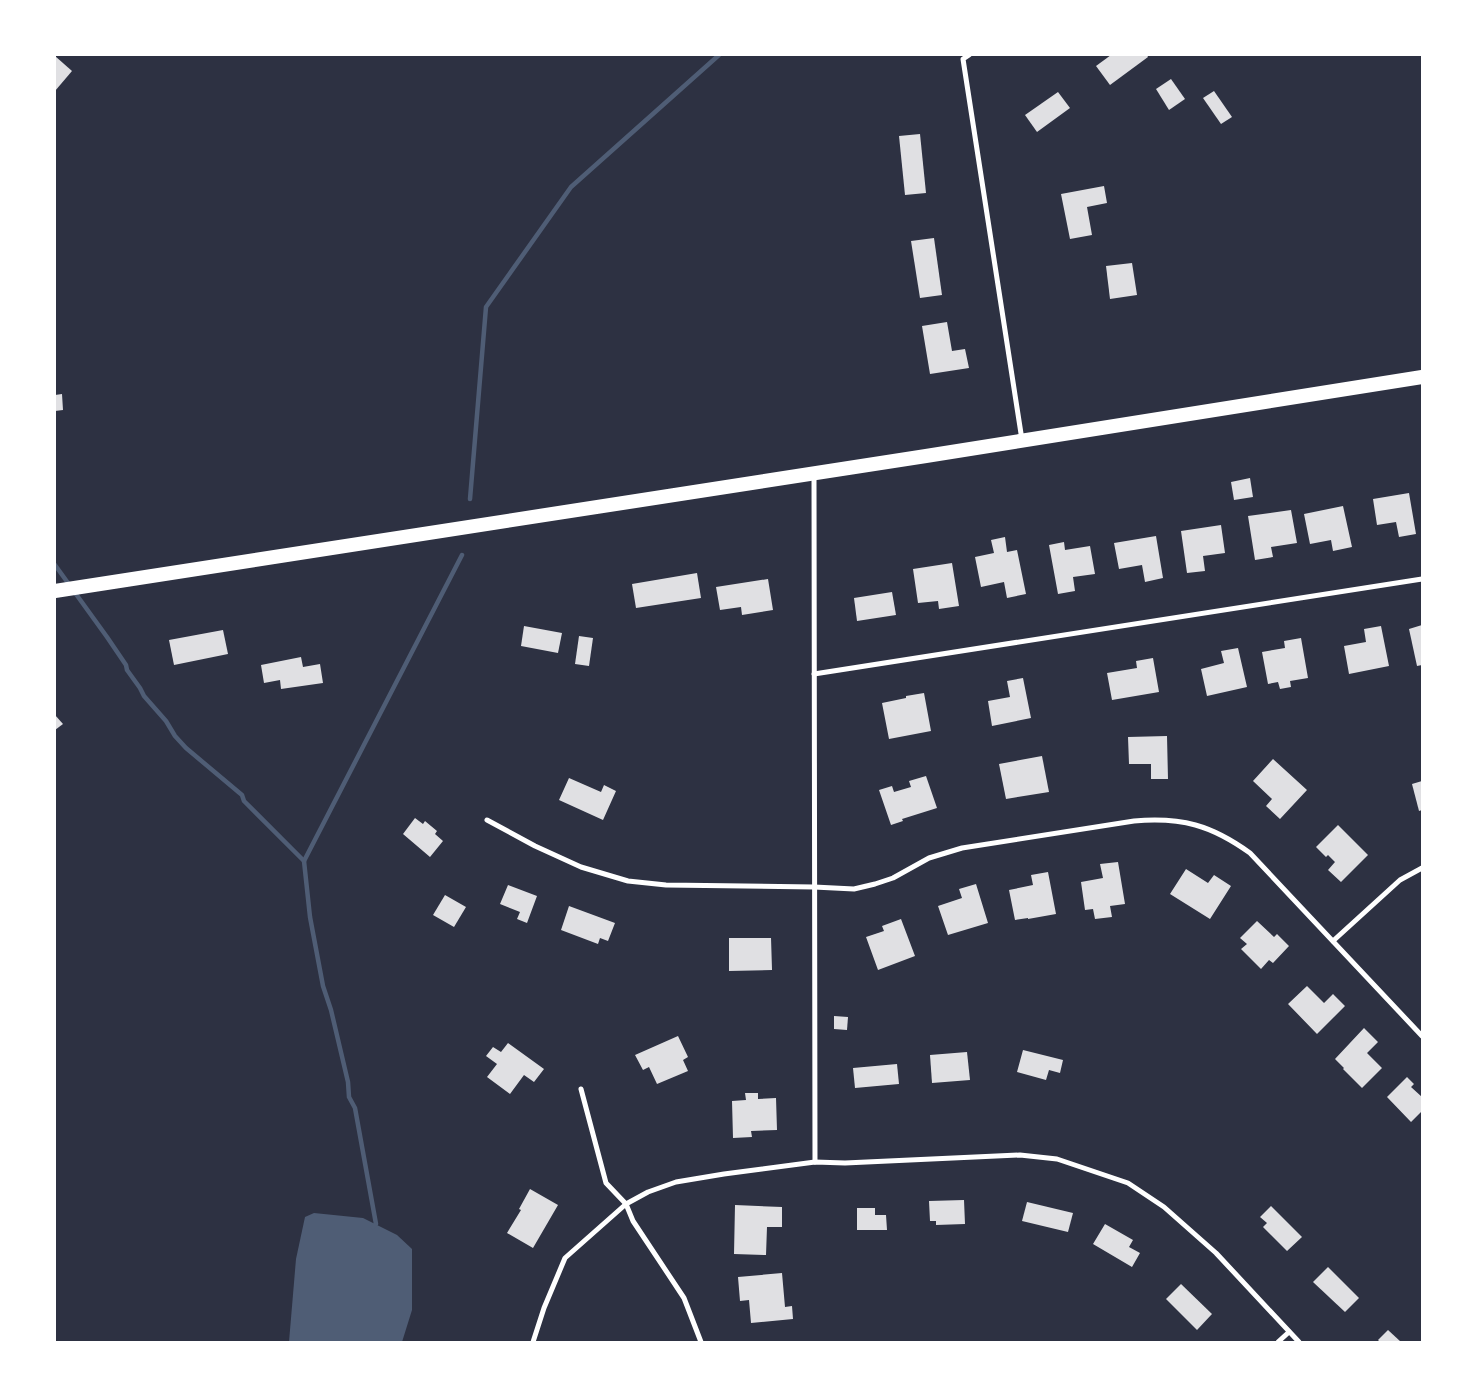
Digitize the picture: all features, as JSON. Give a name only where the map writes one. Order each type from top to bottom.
[{"type":"highway","points":[[55,591],[1422,377]]},
{"type":"street","points":[[969,55],[963,59],[1022,440]]},
{"type":"street","points":[[814,473],[815,1162]]},
{"type":"street","points":[[814,674],[1422,579]]},
{"type":"street","points":[[487,820],[535,846],[580,867],[628,881],[666,886],[854,889],[893,878],[929,858],[962,848],[1134,821],[1176,820],[1216,832],[1250,853],[1422,1036]]},
{"type":"street","points":[[1333,941],[1400,880],[1422,868]]},
{"type":"street","points":[[581,1089],[606,1182],[626,1204],[633,1221],[684,1298],[701,1342]]},
{"type":"street","points":[[533,1342],[544,1308],[566,1258],[626,1204],[648,1192],[676,1182],[815,1162],[845,1163],[1020,1155],[1058,1159],[1128,1183],[1164,1207],[1216,1253],[1299,1342]]},
{"type":"street","points":[[1278,1342],[1290,1332]]},
{"type":"water","points":[[314,1213],[363,1218],[397,1235],[412,1249],[412,1310],[402,1342],[289,1342],[296,1259],[305,1217]]},
{"type":"building","points":[[1111,55],[1147,55],[1148,57],[1110,85],[1096,66]]},
{"type":"building","points":[[55,56],[72,71],[55,91]]},
{"type":"building","points":[[1171,79],[1185,99],[1169,110],[1156,89]]},
{"type":"building","points":[[1214,91],[1232,117],[1221,124],[1203,98]]},
{"type":"building","points":[[1058,92],[1070,108],[1037,132],[1025,115]]},
{"type":"building","points":[[920,134],[926,193],[905,195],[899,136]]},
{"type":"building","points":[[1104,186],[1107,203],[1087,207],[1092,235],[1070,239],[1061,194]]},
{"type":"building","points":[[934,238],[942,295],[920,298],[911,241]]},
{"type":"building","points":[[1132,263],[1137,295],[1110,299],[1106,266]]},
{"type":"building","points":[[947,322],[952,351],[965,349],[969,368],[930,374],[922,326]]},
{"type":"building","points":[[62,394],[63,410],[55,411],[55,395]]},
{"type":"building","points":[[1250,478],[1253,497],[1234,500],[1231,482]]},
{"type":"building","points":[[1409,493],[1416,534],[1399,537],[1396,522],[1377,525],[1373,499]]},
{"type":"building","points":[[1343,506],[1352,547],[1333,551],[1331,540],[1310,544],[1304,514]]},
{"type":"building","points":[[1291,510],[1297,543],[1271,547],[1273,557],[1255,560],[1248,516]]},
{"type":"building","points":[[1221,525],[1225,553],[1203,556],[1205,571],[1187,573],[1181,531]]},
{"type":"building","points":[[1156,536],[1163,578],[1145,582],[1142,565],[1119,569],[1114,543]]},
{"type":"building","points":[[1005,537],[1007,552],[1017,550],[1026,594],[1007,598],[1004,582],[981,587],[975,557],[994,553],[991,540]]},
{"type":"building","points":[[1064,542],[1065,550],[1090,546],[1095,574],[1073,577],[1075,591],[1058,594],[1049,545]]},
{"type":"building","points":[[952,563],[959,606],[939,609],[938,601],[918,603],[913,569]]},
{"type":"building","points":[[697,573],[701,598],[636,608],[632,584]]},
{"type":"building","points":[[768,579],[773,610],[742,615],[741,607],[720,610],[716,587]]},
{"type":"building","points":[[892,592],[896,615],[857,621],[854,598]]},
{"type":"building","points":[[1422,625],[1422,665],[1417,666],[1409,629]]},
{"type":"building","points":[[524,626],[562,633],[558,653],[521,646]]},
{"type":"building","points":[[1381,626],[1389,666],[1349,674],[1344,646],[1366,642],[1364,629]]},
{"type":"building","points":[[223,630],[228,654],[174,665],[169,640]]},
{"type":"building","points":[[579,636],[593,638],[589,666],[575,664]]},
{"type":"building","points":[[1301,638],[1308,678],[1290,681],[1291,687],[1280,689],[1278,682],[1268,684],[1262,652],[1285,648],[1284,641]]},
{"type":"building","points":[[1238,648],[1247,687],[1207,696],[1201,669],[1224,663],[1221,651]]},
{"type":"building","points":[[301,657],[303,667],[320,664],[323,683],[281,689],[280,680],[264,683],[261,665]]},
{"type":"building","points":[[1153,658],[1159,692],[1112,700],[1107,673],[1137,668],[1136,661]]},
{"type":"building","points":[[1023,678],[1031,718],[992,726],[988,701],[1010,697],[1007,681]]},
{"type":"building","points":[[924,693],[931,731],[889,739],[882,703]]},
{"type":"building","points":[[55,715],[63,724],[55,730]]},
{"type":"building","points":[[1167,736],[1168,779],[1151,779],[1151,764],[1129,764],[1128,737]]},
{"type":"building","points":[[1042,756],[1049,792],[1006,799],[999,764]]},
{"type":"building","points":[[1273,759],[1307,790],[1280,819],[1266,806],[1272,799],[1253,781]]},
{"type":"building","points":[[926,776],[937,808],[902,819],[903,821],[891,825],[879,790],[892,786],[894,792],[911,787],[909,781]]},
{"type":"building","points":[[569,778],[601,792],[604,785],[616,791],[603,820],[559,800]]},
{"type":"building","points":[[1422,781],[1422,810],[1419,811],[1412,784]]},
{"type":"building","points":[[415,818],[423,824],[425,821],[437,831],[435,834],[443,841],[430,857],[403,834]]},
{"type":"building","points":[[1338,825],[1368,855],[1341,882],[1328,870],[1335,862],[1328,855],[1326,857],[1316,847]]},
{"type":"building","points":[[1118,862],[1125,904],[1110,906],[1112,917],[1095,919],[1093,909],[1085,910],[1081,882],[1103,878],[1100,864]]},
{"type":"building","points":[[1186,869],[1208,883],[1214,875],[1231,886],[1210,919],[1170,894]]},
{"type":"building","points":[[1048,872],[1056,914],[1015,920],[1009,890],[1033,885],[1031,875]]},
{"type":"building","points":[[976,884],[988,923],[948,935],[938,906],[962,898],[959,889]]},
{"type":"building","points":[[508,885],[537,896],[527,923],[517,919],[520,912],[500,904]]},
{"type":"building","points":[[445,895],[466,907],[454,927],[433,915]]},
{"type":"building","points":[[569,906],[615,923],[608,941],[600,938],[598,944],[561,930]]},
{"type":"building","points":[[901,919],[915,956],[878,970],[866,937],[884,931],[882,926]]},
{"type":"building","points":[[1257,921],[1274,937],[1277,934],[1289,946],[1273,963],[1269,960],[1261,969],[1241,949],[1247,944],[1240,938]]},
{"type":"building","points":[[729,938],[771,938],[772,970],[729,971]]},
{"type":"building","points":[[1307,986],[1324,1003],[1333,994],[1345,1006],[1317,1034],[1288,1004]]},
{"type":"building","points":[[834,1016],[848,1017],[847,1030],[834,1029]]},
{"type":"building","points":[[1364,1028],[1378,1042],[1367,1053],[1382,1068],[1362,1088],[1335,1059]]},
{"type":"building","points":[[678,1036],[688,1057],[683,1060],[688,1071],[657,1084],[649,1067],[643,1070],[635,1055]]},
{"type":"building","points":[[508,1043],[544,1069],[534,1082],[524,1075],[510,1094],[487,1077],[497,1064],[486,1056],[493,1047],[501,1052]]},
{"type":"building","points":[[1023,1050],[1063,1060],[1060,1073],[1049,1070],[1046,1080],[1017,1072]]},
{"type":"building","points":[[967,1052],[970,1080],[932,1083],[930,1055]]},
{"type":"building","points":[[897,1064],[899,1084],[855,1088],[853,1068]]},
{"type":"building","points":[[1407,1077],[1414,1084],[1411,1087],[1422,1097],[1422,1111],[1411,1122],[1387,1097]]},
{"type":"building","points":[[745,1093],[758,1093],[758,1099],[776,1098],[777,1130],[751,1131],[752,1137],[733,1138],[732,1101],[746,1100]]},
{"type":"building","points":[[530,1189],[558,1205],[533,1248],[507,1233],[521,1210],[519,1209]]},
{"type":"building","points":[[964,1200],[965,1224],[936,1225],[936,1221],[930,1221],[929,1201]]},
{"type":"building","points":[[1027,1202],[1073,1213],[1068,1232],[1022,1221]]},
{"type":"building","points":[[735,1205],[782,1207],[782,1227],[767,1227],[766,1255],[734,1254]]},
{"type":"building","points":[[1271,1206],[1302,1237],[1287,1251],[1263,1227],[1267,1223],[1260,1217]]},
{"type":"building","points":[[857,1208],[875,1208],[875,1215],[886,1215],[887,1230],[857,1230]]},
{"type":"building","points":[[1105,1224],[1133,1240],[1129,1247],[1140,1253],[1132,1267],[1093,1244]]},
{"type":"building","points":[[1328,1267],[1359,1298],[1345,1312],[1313,1282]]},
{"type":"building","points":[[782,1273],[785,1307],[792,1306],[793,1319],[751,1323],[749,1300],[740,1301],[738,1277]]},
{"type":"building","points":[[1181,1284],[1212,1314],[1197,1330],[1166,1299]]},
{"type":"building","points":[[1388,1330],[1401,1342],[1380,1342],[1378,1340]]},
{"type":"waterway","points":[[470,499],[486,307],[571,187],[719,55]]},
{"type":"waterway","points":[[373,1227],[376,1224],[355,1108],[349,1097],[348,1082],[331,1010],[323,986],[310,917],[304,861],[462,555]]},
{"type":"waterway","points":[[55,565],[107,637],[144,696],[166,721],[175,736],[186,748],[242,795],[244,801],[304,861]]}]
